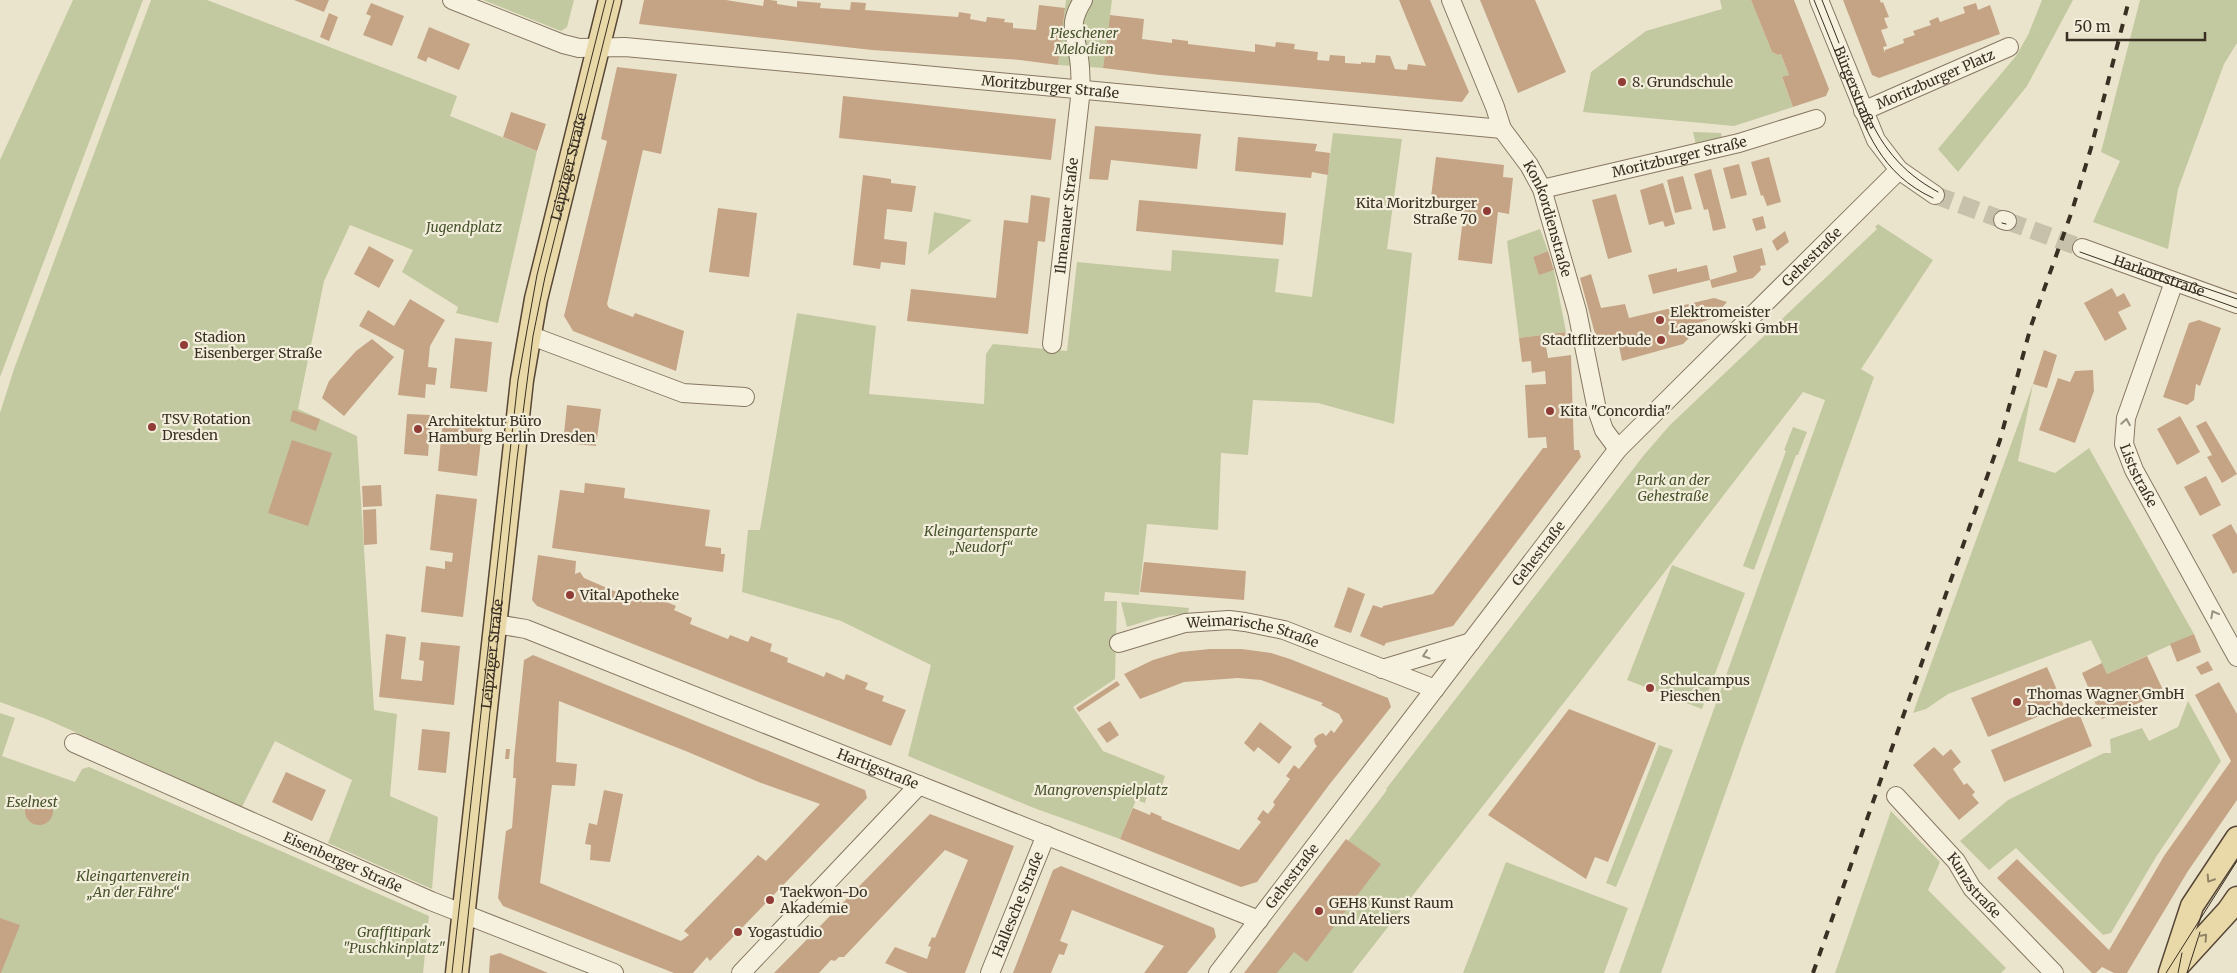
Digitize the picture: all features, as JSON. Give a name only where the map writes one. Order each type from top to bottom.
[{"type":"main road","name":"Leipziger Straße","points":[[457,973],[514,450],[529,335],[543,269],[610,0]]},
{"type":"main road","points":[[2171,973],[2192,906],[2237,838]]},
{"type":"main road","points":[[2171,973],[2228,911],[2237,898]]},
{"type":"street","name":"Moritzburger Straße","points":[[452,0],[563,44],[579,48],[625,47],[1502,129]]},
{"type":"street","name":"Ilmenauer Straße","points":[[1052,344],[1081,90],[1073,25],[1075,14],[1083,0]]},
{"type":"street","name":"Konkordienstraße","points":[[1451,0],[1502,129],[1529,165],[1542,189],[1576,311],[1597,410],[1604,430],[1618,449]]},
{"type":"street","name":"Bürgerstraße","points":[[1819,0],[1876,140],[1899,170]]},
{"type":"street","name":"Moritzburger Platz","points":[[1863,111],[2009,47]]},
{"type":"street","name":"Moritzburger Straße","points":[[1542,189],[1738,143],[1816,119]]},
{"type":"street","points":[[1899,170],[1935,195]]},
{"type":"street","name":"Gehestraße","points":[[1218,973],[1618,449],[1899,170]]},
{"type":"street","name":"Harkortstraße","points":[[2082,248],[2237,304]]},
{"type":"street","name":"Liststraße","points":[[2174,282],[2126,418],[2124,444],[2134,470],[2237,657]]},
{"type":"street","points":[[529,335],[683,392],[745,397]]},
{"type":"street","name":"Weimarische Straße","points":[[1119,643],[1184,623],[1229,620],[1284,630],[1435,689]]},
{"type":"street","name":"Hartigstraße","points":[[496,624],[526,629],[1259,920]]},
{"type":"street","points":[[1382,669],[1471,642]]},
{"type":"street","name":"Eisenberger Straße","points":[[74,743],[241,818],[464,914],[614,973]]},
{"type":"street","points":[[741,973],[919,785]]},
{"type":"street","name":"Kunzstraße","points":[[1896,796],[1956,861],[1972,888],[2054,973]]},
{"type":"street","name":"Hallesche Straße","points":[[990,973],[1046,835]]},
{"type":"green space","points":[[73,0],[143,0],[0,377],[0,160]]},
{"type":"green space","name":"Stadion Eisenberger Straße","points":[[151,0],[207,0],[457,96],[450,116],[537,151],[498,323],[456,313],[458,307],[402,272],[413,250],[350,225],[324,281],[298,409],[357,436],[374,710],[397,714],[390,796],[438,817],[432,889],[328,843],[352,780],[275,741],[242,807],[46,719],[0,702],[0,413],[14,369]]},
{"type":"green space","points":[[483,0],[574,0],[567,27],[561,31]]},
{"type":"green space","name":"Pieschener Melodien","points":[[1066,0],[1112,0],[1103,68],[1058,65]]},
{"type":"green space","points":[[1720,0],[1751,0],[1772,52],[1778,55],[1781,54],[1789,75],[1782,78],[1793,107],[1734,126],[1583,112],[1591,72],[1646,31],[1722,9]]},
{"type":"green space","points":[[2042,0],[2073,0],[2027,86],[1958,172],[1938,149],[2016,56],[2028,35]]},
{"type":"green space","points":[[2140,0],[2237,0],[2237,43],[2224,64],[2178,189],[2168,249],[2093,222],[2120,161],[2101,152]]},
{"type":"green space","points":[[1693,132],[1721,133],[1722,138],[1696,145]]},
{"type":"green space","name":"Kleingartensparte „Neudorf“","points":[[1333,133],[1402,139],[1387,249],[1412,253],[1394,424],[1318,403],[1253,400],[1248,455],[1221,453],[1218,530],[1147,524],[1139,595],[1105,592],[1104,601],[1117,601],[1115,679],[1073,707],[1103,751],[1165,776],[1159,796],[1148,793],[1145,803],[1136,800],[1120,839],[1034,808],[908,756],[931,665],[841,621],[742,592],[748,530],[760,530],[797,313],[876,326],[869,394],[984,404],[986,354],[993,344],[1067,351],[1077,262],[1171,271],[1172,250],[1279,259],[1275,292],[1312,297]]},
{"type":"green space","points":[[934,212],[972,220],[928,255]]},
{"type":"green space","name":"Park an der Gehestraße","points":[[1878,224],[1933,260],[1861,369],[1874,377],[1661,973],[1619,973],[1825,400],[1803,392],[1580,682],[1352,973],[1247,973],[1386,789],[1644,455],[1670,425],[1877,229],[1875,227]]},
{"type":"green space","points":[[1540,229],[1548,251],[1533,257],[1539,274],[1554,270],[1566,332],[1519,338],[1507,241]]},
{"type":"green space","points":[[2033,384],[2018,461],[2055,473],[2089,448],[2194,634],[2107,674],[2091,640],[1948,694],[1926,709],[1913,713]]},
{"type":"green space","points":[[1793,427],[1807,432],[1798,455],[1796,455],[1754,570],[1743,566],[1786,451],[1784,450]]},
{"type":"green space","points":[[1672,565],[1745,593],[1702,709],[1627,680]]},
{"type":"green space","points":[[1121,602],[1189,608],[1188,613],[1159,617],[1127,627]]},
{"type":"green space","points":[[2188,701],[2221,761],[2156,857],[2111,933],[2103,935],[2016,848],[1989,870],[1960,841],[2008,800],[2104,753],[2111,753],[2110,739],[2142,728],[2149,741],[2178,727]]},
{"type":"green space","name":"Kleingartenverein „An der Fähre“","points":[[0,713],[15,718],[2,756],[75,782],[82,769],[89,767],[429,916],[423,973],[0,973]]},
{"type":"green space","points":[[1659,745],[1673,750],[1616,887],[1606,883]]},
{"type":"green space","points":[[1891,811],[1940,862],[1928,890],[2006,968],[2001,973],[1835,973]]},
{"type":"green space","points":[[1506,862],[1628,908],[1604,973],[1463,973]]},
{"type":"building","points":[[294,0],[329,0],[324,12]]},
{"type":"building","points":[[644,0],[726,0],[763,6],[764,0],[770,0],[777,1],[777,4],[797,7],[797,1],[821,3],[820,8],[850,10],[851,2],[866,3],[865,10],[958,17],[959,12],[971,14],[970,19],[986,22],[987,17],[1005,19],[1004,22],[1013,23],[1013,28],[1036,30],[1039,5],[1065,8],[1058,65],[1020,60],[872,50],[639,24]]},
{"type":"building","points":[[1399,0],[1430,0],[1469,92],[1462,102],[1160,75],[1103,68],[1110,15],[1144,19],[1142,39],[1172,43],[1172,39],[1188,41],[1188,44],[1255,52],[1255,44],[1275,47],[1276,42],[1295,44],[1294,49],[1318,52],[1317,60],[1329,61],[1330,55],[1345,56],[1345,63],[1375,63],[1376,55],[1390,56],[1395,69],[1407,70],[1408,64],[1426,66]]},
{"type":"building","points":[[1480,0],[1535,0],[1566,72],[1518,93]]},
{"type":"building","points":[[1751,0],[1794,0],[1829,89],[1826,96],[1793,107],[1782,77],[1789,75],[1781,54],[1778,55],[1772,52]]},
{"type":"building","points":[[1843,0],[1880,0],[1881,3],[1883,2],[1889,17],[1884,18],[1888,28],[1881,30],[1887,46],[1883,47],[1885,53],[1885,50],[1904,43],[1903,39],[1915,35],[1913,31],[1931,25],[1929,21],[1938,17],[1940,22],[1965,13],[1963,7],[1976,3],[1978,10],[1990,5],[2000,34],[1879,78],[1872,75]]},
{"type":"building","points":[[371,3],[404,16],[392,46],[363,35],[371,16],[366,14]]},
{"type":"building","points":[[329,13],[338,17],[329,41],[320,37]]},
{"type":"building","points":[[429,27],[470,44],[459,70],[428,57],[426,62],[417,58]]},
{"type":"building","points":[[617,67],[677,74],[661,154],[643,150],[607,304],[609,308],[633,317],[635,313],[684,331],[676,371],[573,331],[564,316],[607,141],[601,139]]},
{"type":"building","points":[[843,96],[1056,119],[1051,160],[839,138]]},
{"type":"building","points":[[511,112],[546,124],[537,151],[503,137]]},
{"type":"building","points":[[1095,126],[1201,134],[1197,169],[1111,160],[1108,180],[1089,179]]},
{"type":"building","points":[[1238,137],[1317,144],[1315,151],[1330,153],[1328,175],[1312,172],[1311,178],[1235,171]]},
{"type":"building","name":"Kita Moritzburger Straße 70","points":[[1436,157],[1504,165],[1503,177],[1513,178],[1509,214],[1498,212],[1492,264],[1458,260],[1464,209],[1430,205]]},
{"type":"building","points":[[1769,157],[1781,202],[1767,206],[1763,195],[1761,196],[1751,162]]},
{"type":"building","points":[[1739,164],[1747,195],[1731,199],[1723,168]]},
{"type":"building","points":[[1711,169],[1726,228],[1713,231],[1708,209],[1704,210],[1694,174]]},
{"type":"building","points":[[863,175],[891,179],[891,183],[916,186],[912,212],[887,209],[884,239],[907,242],[905,265],[881,262],[880,269],[853,265]]},
{"type":"building","points":[[1683,176],[1692,209],[1675,213],[1667,180]]},
{"type":"building","points":[[1663,183],[1675,224],[1665,227],[1663,221],[1649,225],[1640,190]]},
{"type":"building","points":[[1616,194],[1632,252],[1608,259],[1592,200]]},
{"type":"building","points":[[1031,195],[1050,198],[1045,242],[1038,241],[1028,334],[907,321],[911,289],[996,298],[1004,220],[1028,223]]},
{"type":"building","points":[[1139,200],[1286,213],[1283,245],[1136,231]]},
{"type":"building","points":[[718,208],[757,213],[749,277],[709,272]]},
{"type":"building","points":[[1763,216],[1766,228],[1756,231],[1752,219]]},
{"type":"building","points":[[1785,231],[1789,242],[1777,251],[1772,241]]},
{"type":"building","points":[[369,246],[394,260],[379,288],[354,274]]},
{"type":"building","points":[[1762,248],[1766,265],[1760,266],[1761,270],[1753,278],[1712,288],[1710,280],[1737,272],[1733,256]]},
{"type":"building","points":[[1548,251],[1554,270],[1539,275],[1533,257]]},
{"type":"building","points":[[1707,265],[1710,280],[1653,294],[1648,275],[1677,268],[1677,272]]},
{"type":"building","points":[[1591,274],[1601,308],[1625,304],[1629,318],[1714,298],[1727,302],[1718,312],[1710,314],[1711,319],[1695,324],[1697,330],[1683,344],[1622,361],[1618,341],[1598,345],[1580,278]]},
{"type":"building","points":[[2112,288],[2117,297],[2124,293],[2131,306],[2118,312],[2127,329],[2105,341],[2084,303]]},
{"type":"building","points":[[410,299],[445,320],[430,346],[428,367],[437,368],[435,385],[426,384],[425,398],[398,395],[404,350],[359,326],[368,310],[394,326]]},
{"type":"building","points":[[2199,320],[2221,328],[2200,386],[2196,384],[2194,400],[2187,405],[2163,397],[2189,323]]},
{"type":"building","points":[[1566,332],[1568,343],[1546,346],[1548,358],[1571,355],[1574,450],[1579,450],[1581,457],[1453,626],[1386,643],[1384,646],[1360,636],[1373,605],[1382,608],[1383,606],[1433,594],[1543,448],[1547,448],[1546,437],[1528,438],[1525,385],[1546,384],[1545,371],[1532,373],[1531,361],[1522,362],[1519,338]]},
{"type":"building","points":[[455,338],[492,342],[487,392],[450,388]]},
{"type":"building","points":[[372,339],[394,357],[344,416],[322,398],[329,381],[356,351]]},
{"type":"building","points":[[2044,350],[2057,355],[2047,388],[2033,384]]},
{"type":"building","points":[[2093,370],[2094,391],[2075,443],[2039,430],[2058,378],[2070,382],[2075,371]]},
{"type":"building","points":[[567,405],[601,409],[596,446],[563,443]]},
{"type":"building","points":[[293,410],[320,419],[316,431],[290,421]]},
{"type":"building","name":"Architektur Büro Hamburg Berlin Dresden","points":[[407,414],[431,415],[428,456],[404,454]]},
{"type":"building","points":[[2180,416],[2200,452],[2177,465],[2157,429]]},
{"type":"building","points":[[443,419],[483,423],[477,476],[438,471]]},
{"type":"building","points":[[2206,421],[2237,474],[2222,483],[2207,457],[2212,455],[2196,426]]},
{"type":"building","points":[[292,440],[332,453],[308,526],[268,513]]},
{"type":"building","points":[[2206,476],[2221,505],[2200,516],[2184,487]]},
{"type":"building","points":[[585,483],[625,488],[624,498],[710,510],[705,546],[721,548],[721,554],[725,554],[723,572],[552,548],[560,490],[584,493]]},
{"type":"building","points":[[381,485],[382,506],[363,507],[362,486]]},
{"type":"building","points":[[436,494],[477,499],[463,617],[421,612],[426,566],[445,569],[445,561],[452,562],[453,553],[430,550]]},
{"type":"building","points":[[376,509],[377,544],[364,545],[363,510]]},
{"type":"building","points":[[2231,524],[2237,535],[2237,572],[2233,574],[2212,535]]},
{"type":"building","points":[[538,555],[576,561],[575,574],[580,572],[584,578],[635,600],[638,594],[654,601],[655,597],[676,606],[674,610],[692,618],[690,624],[728,639],[730,635],[748,642],[751,636],[772,644],[770,651],[788,658],[787,662],[824,677],[826,672],[844,680],[846,674],[868,683],[865,689],[884,696],[882,701],[906,710],[891,746],[537,606],[532,600]]},
{"type":"building","points":[[1144,562],[1246,571],[1244,600],[1140,592]]},
{"type":"building","points":[[1348,587],[1365,594],[1351,633],[1334,627]]},
{"type":"building","points":[[386,634],[406,637],[401,679],[422,681],[424,661],[419,660],[421,642],[460,646],[454,705],[379,697]]},
{"type":"building","points":[[2194,634],[2201,652],[2177,662],[2170,644]]},
{"type":"building","points":[[1210,649],[1242,649],[1271,653],[1290,659],[1388,698],[1391,707],[1329,785],[1257,882],[1241,887],[1120,839],[1133,808],[1150,815],[1151,812],[1162,817],[1161,819],[1239,850],[1261,822],[1257,819],[1263,810],[1268,814],[1275,805],[1273,802],[1290,779],[1286,776],[1294,765],[1299,769],[1317,746],[1314,739],[1323,733],[1326,736],[1331,730],[1334,733],[1343,721],[1339,714],[1321,705],[1323,703],[1261,680],[1238,678],[1184,682],[1140,699],[1124,674],[1153,660],[1180,652]]},
{"type":"building","points":[[533,655],[865,790],[867,798],[710,961],[707,957],[693,973],[674,973],[503,906],[498,898],[506,831],[512,828],[516,778],[513,778],[514,758],[524,660]],"holes":[[[559,701],[761,783],[820,804],[766,861],[758,855],[684,931],[689,935],[681,941],[540,883],[552,785],[575,786],[577,764],[556,762]]]},
{"type":"building","points":[[2147,656],[2164,692],[2102,719],[2082,673],[2102,663],[2107,674]]},
{"type":"building","points":[[2208,661],[2213,670],[2201,675],[2196,667]]},
{"type":"building","name":"Thomas Wagner GmbH Dachdeckermeister","points":[[2047,667],[2064,706],[1988,737],[1971,698]]},
{"type":"building","points":[[1117,681],[1120,685],[1079,712],[1076,708]]},
{"type":"building","points":[[2219,682],[2237,714],[2237,800],[2188,871],[2127,973],[2114,973],[2102,967],[2096,973],[2092,973],[1997,878],[2017,859],[2109,950],[2164,856],[2231,761],[2195,695]]},
{"type":"building","points":[[1569,709],[1656,743],[1608,862],[1595,857],[1586,879],[1488,815]]},
{"type":"building","points":[[2079,713],[2092,746],[2004,782],[1991,750]]},
{"type":"building","points":[[1110,721],[1119,735],[1107,743],[1097,729]]},
{"type":"building","points":[[1260,722],[1292,747],[1279,764],[1258,747],[1254,752],[1244,743]]},
{"type":"building","points":[[422,729],[450,732],[446,773],[418,770]]},
{"type":"building","points":[[1934,747],[1943,756],[1951,749],[1961,762],[1953,769],[1964,785],[1967,783],[1975,792],[1972,795],[1979,803],[1959,820],[1913,765]]},
{"type":"building","points":[[506,749],[510,749],[509,759],[505,759]]},
{"type":"building","points":[[286,772],[326,790],[312,821],[272,802]]},
{"type":"building","points":[[604,790],[623,794],[610,862],[590,860],[591,845],[585,844],[589,823],[597,825]]},
{"type":"building","points":[[39,797],[49,801],[53,811],[49,821],[39,825],[29,821],[25,811],[29,801]]},
{"type":"building","points":[[930,814],[1014,846],[965,973],[908,973],[885,963],[895,947],[927,959],[931,947],[928,946],[932,937],[935,938],[968,860],[945,850],[844,957],[839,957],[835,961],[831,960],[819,973],[774,973]]},
{"type":"building","name":"GEH8 Kunst Raum und Ateliers","points":[[1346,839],[1381,864],[1307,962],[1294,952],[1277,973],[1244,973]]},
{"type":"building","points":[[1061,866],[1214,928],[1216,937],[1187,973],[1144,973],[1164,946],[1072,910],[1060,941],[1068,944],[1064,955],[1059,954],[1051,973],[1013,973],[1053,870]]},
{"type":"building","points":[[0,918],[20,925],[1,973],[0,973]]},
{"type":"building","points":[[500,953],[548,973],[489,973],[490,956]]},
{"type":"tunnel","points":[[1935,195],[2003,220]]},
{"type":"tunnel","points":[[2007,221],[2082,248]]},
{"type":"tram line","points":[[452,973],[518,380],[537,275],[606,0]]},
{"type":"tram line","points":[[462,973],[517,459],[533,336],[545,277],[614,0]]},
{"type":"tram line","points":[[1814,0],[1861,117],[1878,149],[1900,177],[1933,198]]},
{"type":"tram line","points":[[1822,0],[1839,43]]},
{"type":"tram line","points":[[1864,105],[1877,132],[1893,156],[1913,175],[1938,192]]},
{"type":"tram line","points":[[2002,223],[2006,224]]},
{"type":"tram line","points":[[2080,252],[2237,308]]},
{"type":"tram line","points":[[2147,268],[2237,299]]},
{"type":"tram line","points":[[2166,973],[2237,861]]},
{"type":"tram line","points":[[2187,973],[2200,932]]},
{"type":"tram line","points":[[2178,973],[2182,953]]},
{"type":"railway","points":[[1813,973],[2000,440],[2031,326],[2072,211],[2091,148],[2129,0]]},
{"type":"place","name":"8. Grundschule","points":[[1622,82]]},
{"type":"place","name":"Kita Moritzburger Straße 70","points":[[1487,211]]},
{"type":"place","name":"Elektromeister Laganowski GmbH","points":[[1660,320]]},
{"type":"place","name":"Stadtflitzerbude","points":[[1661,340]]},
{"type":"place","name":"Stadion Eisenberger Straße","points":[[184,345]]},
{"type":"place","name":"Kita \"Concordia\"","points":[[1550,411]]},
{"type":"place","name":"TSV Rotation Dresden","points":[[152,427]]},
{"type":"place","name":"Architektur Büro Hamburg Berlin Dresden","points":[[418,429]]},
{"type":"place","name":"Vital Apotheke","points":[[570,595]]},
{"type":"place","name":"Schulcampus Pieschen","points":[[1650,688]]},
{"type":"place","name":"Thomas Wagner GmbH Dachdeckermeister","points":[[2017,702]]},
{"type":"place","name":"Taekwon-Do Akademie","points":[[770,900]]},
{"type":"place","name":"GEH8 Kunst Raum und Ateliers","points":[[1319,911]]},
{"type":"place","name":"Yogastudio","points":[[738,932]]},
{"type":"park label","name":"Jugendplatz","points":[[464,227]]},
{"type":"park label","name":"Mangrovenspielplatz","points":[[1101,790]]},
{"type":"park label","name":"Eselnest","points":[[32,802]]},
{"type":"park label","name":"Graffitipark \"Puschkinplatz\"","points":[[394,940]]}]
